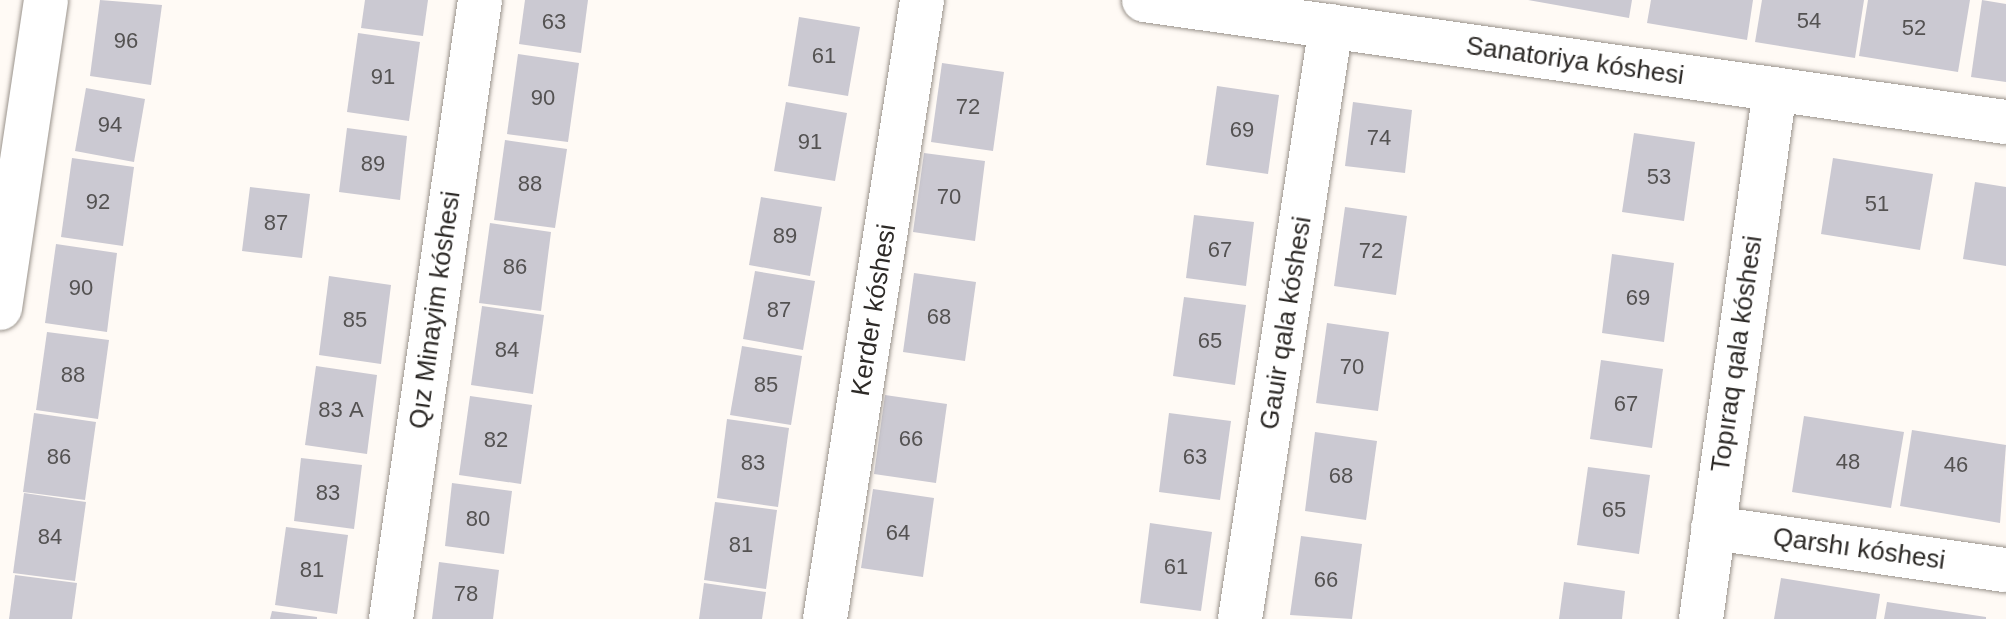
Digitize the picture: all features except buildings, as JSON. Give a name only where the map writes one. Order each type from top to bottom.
[{"type":"street","points":[[0,308],[46,0]]},
{"type":"street","name":"Qız Minayim kóshesi","points":[[391,619],[480,0]]},
{"type":"street","name":"Kerder kóshesi","points":[[825,619],[922,0]]},
{"type":"street","name":"Sanatoriya kóshesi","points":[[1144,0],[2006,122]]},
{"type":"street","name":"Gauir qala kóshesi","points":[[1240,619],[1331,26]]},
{"type":"street","name":"Topıraq qala kóshesi","points":[[1701,619],[1775,89]]},
{"type":"street","name":"Qarshı kóshesi","points":[[1713,528],[2006,570]]}]
